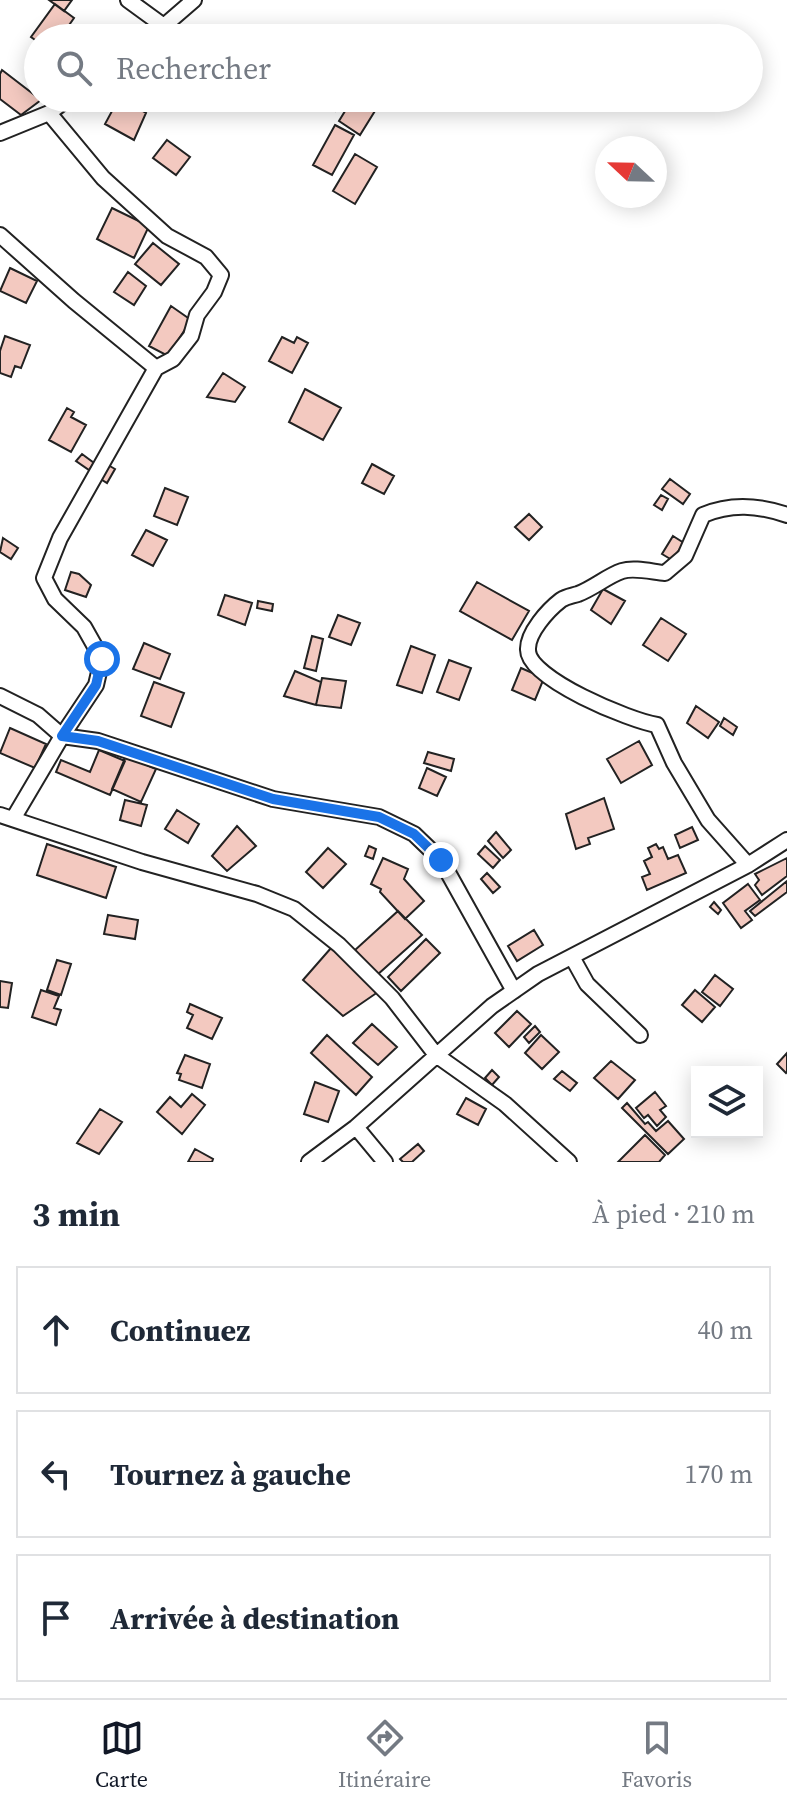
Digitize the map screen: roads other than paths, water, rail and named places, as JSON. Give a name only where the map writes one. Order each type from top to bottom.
[{"type":"street","points":[[128,0],[161,24]]},
{"type":"street","points":[[168,24],[194,0]]},
{"type":"street","points":[[0,133],[49,113],[103,178],[167,236],[206,257],[221,275],[214,292],[197,315],[191,336],[173,359],[156,368],[60,538],[44,578],[55,599],[84,627],[102,659],[96,685],[6,817],[142,862],[257,894],[294,909],[339,945],[392,998],[436,1055],[505,1104],[569,1162]]},
{"type":"street","points":[[0,235],[156,368]]},
{"type":"street","points":[[748,865],[708,820],[674,763],[657,725],[639,722],[557,682],[532,665],[527,652],[530,637],[553,607],[565,597],[625,570],[665,573],[685,556],[703,515],[720,508],[749,506],[787,515]]},
{"type":"street","points":[[0,696],[38,715],[62,736],[98,741],[273,799],[379,817],[414,834],[441,860],[514,991]]},
{"type":"street","points":[[309,1162],[356,1127],[436,1055],[538,974],[748,865],[787,840]]},
{"type":"street","points":[[572,957],[587,984],[640,1035]]},
{"type":"street","points":[[356,1127],[385,1162]]}]
